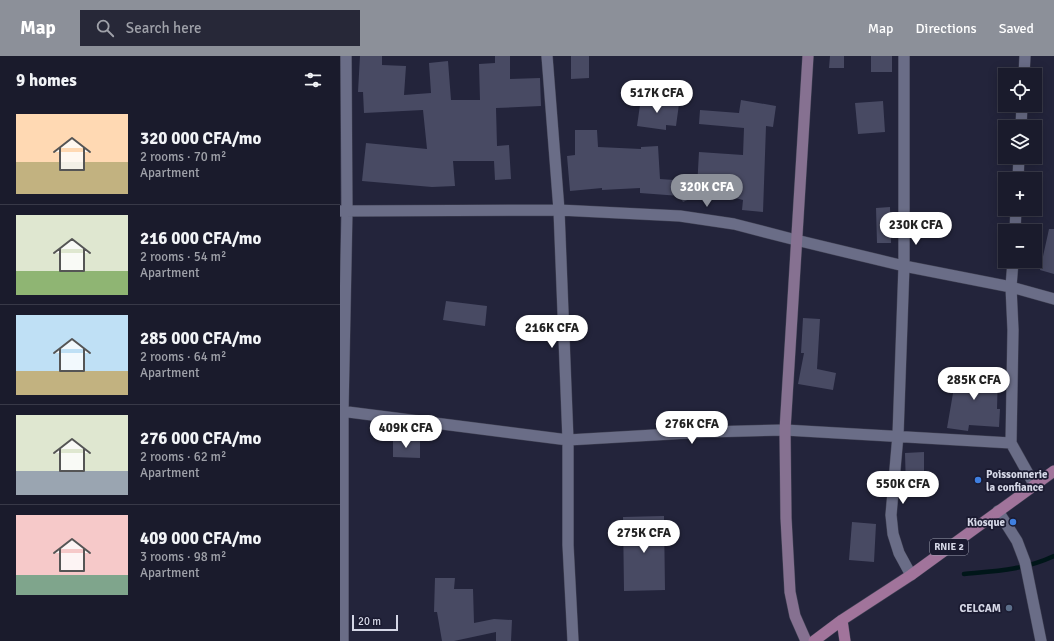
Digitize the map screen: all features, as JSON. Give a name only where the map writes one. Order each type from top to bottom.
[{"type":"main road","points":[[806,641],[795,616],[790,592],[786,518],[785,430],[808,56]]},
{"type":"main road","name":"RNIE 2","points":[[814,641],[842,620],[911,575],[1054,471]]},
{"type":"main road","points":[[842,620],[845,641]]},
{"type":"street","points":[[343,641],[341,411],[346,56]]},
{"type":"street","points":[[547,56],[559,210],[568,440],[568,545],[573,641]]},
{"type":"street","points":[[904,56],[904,266],[898,436],[891,514],[893,534],[899,553],[911,575]]},
{"type":"street","points":[[1024,68],[1025,56]]},
{"type":"street","points":[[344,211],[559,210],[680,216],[734,224],[904,266],[1011,287],[1054,299]]},
{"type":"street","points":[[1012,268],[1011,287],[1013,330],[1011,443],[1035,486]]},
{"type":"street","points":[[341,411],[568,440],[706,432],[785,430],[1011,443]]},
{"type":"street","points":[[998,511],[1017,541],[1026,562],[1041,641]]},
{"type":"building","points":[[360,56],[382,56],[382,65],[406,66],[404,95],[431,93],[429,63],[448,61],[451,100],[480,100],[479,64],[495,63],[495,56],[510,56],[510,79],[540,78],[541,106],[496,108],[497,146],[509,145],[511,179],[495,180],[494,161],[453,161],[455,186],[432,187],[362,181],[366,143],[427,149],[423,110],[364,113],[363,92],[358,92]]},
{"type":"building","points":[[571,56],[589,56],[589,78],[571,79]]},
{"type":"building","points":[[830,56],[844,56],[844,68],[829,68]]},
{"type":"building","points":[[871,56],[892,56],[892,72],[871,72]]},
{"type":"building","points":[[641,98],[679,104],[676,126],[666,125],[666,130],[637,126]]},
{"type":"building","points":[[741,100],[776,106],[773,127],[766,126],[763,212],[742,210],[743,200],[697,188],[699,152],[743,155],[744,128],[699,124],[700,110],[739,113]]},
{"type":"building","points":[[883,101],[885,132],[858,134],[855,103]]},
{"type":"building","points":[[575,130],[597,130],[598,147],[641,149],[641,147],[658,146],[660,179],[688,181],[694,197],[683,202],[680,196],[640,193],[640,188],[602,190],[602,188],[570,191],[567,156],[575,155]]},
{"type":"building","points":[[890,207],[891,243],[877,243],[876,208]]},
{"type":"building","points":[[1049,229],[1054,229],[1054,274],[1040,270],[1042,268],[1042,261]]},
{"type":"building","points":[[446,301],[487,306],[485,326],[443,320]]},
{"type":"building","points":[[803,318],[820,319],[817,369],[836,373],[833,390],[798,384],[804,353],[801,353]]},
{"type":"building","points":[[957,370],[973,373],[998,373],[997,409],[1000,409],[999,427],[969,425],[968,431],[947,428]]},
{"type":"building","points":[[393,440],[420,441],[420,458],[393,457]]},
{"type":"building","points":[[924,452],[924,489],[906,489],[905,453]]},
{"type":"building","points":[[664,516],[665,590],[624,591],[623,517]]},
{"type":"building","points":[[852,522],[876,524],[874,562],[849,560]]},
{"type":"building","points":[[435,578],[455,578],[454,589],[473,589],[474,623],[494,619],[512,620],[511,641],[496,641],[496,632],[454,641],[442,641],[437,612],[434,612]]},
{"type":"waterway","points":[[964,574],[999,571],[1021,567],[1043,561],[1054,556]]},
{"type":"place","name":"Poissonnerie la confiance","points":[[978,480]]},
{"type":"place","name":"Kiosque","points":[[1013,522]]},
{"type":"place","name":"CELCAM","points":[[1009,608]]}]
